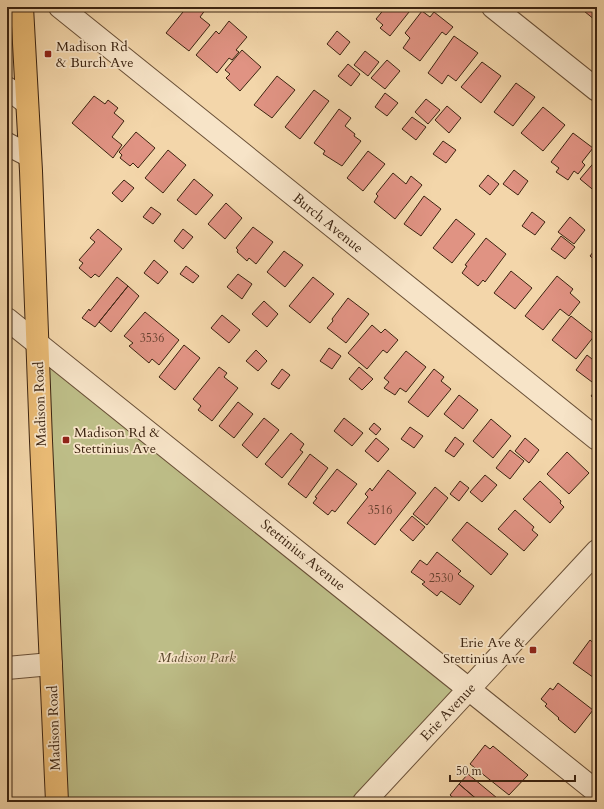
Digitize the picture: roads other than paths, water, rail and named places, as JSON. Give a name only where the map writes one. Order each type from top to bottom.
[{"type":"main road","name":"Madison Road","points":[[22,7],[30,156],[57,802]]},
{"type":"street","name":"Burch Avenue","points":[[60,7],[597,439]]},
{"type":"street","points":[[493,7],[597,90]]},
{"type":"street","points":[[7,88],[27,103]]},
{"type":"street","points":[[7,144],[30,156]]},
{"type":"street","name":"Stettinius Avenue","points":[[7,319],[597,792]]},
{"type":"street","name":"Erie Avenue","points":[[364,802],[597,551]]},
{"type":"street","points":[[7,668],[51,664]]},
{"type":"place","name":"Madison Rd & Burch Ave","points":[[48,54]]},
{"type":"place","name":"Madison Rd & Stettinius Ave","points":[[66,440]]},
{"type":"place","name":"Erie Ave & Stettinius Ave","points":[[533,650]]},
{"type":"park label","name":"Madison Park","points":[[197,657]]}]
